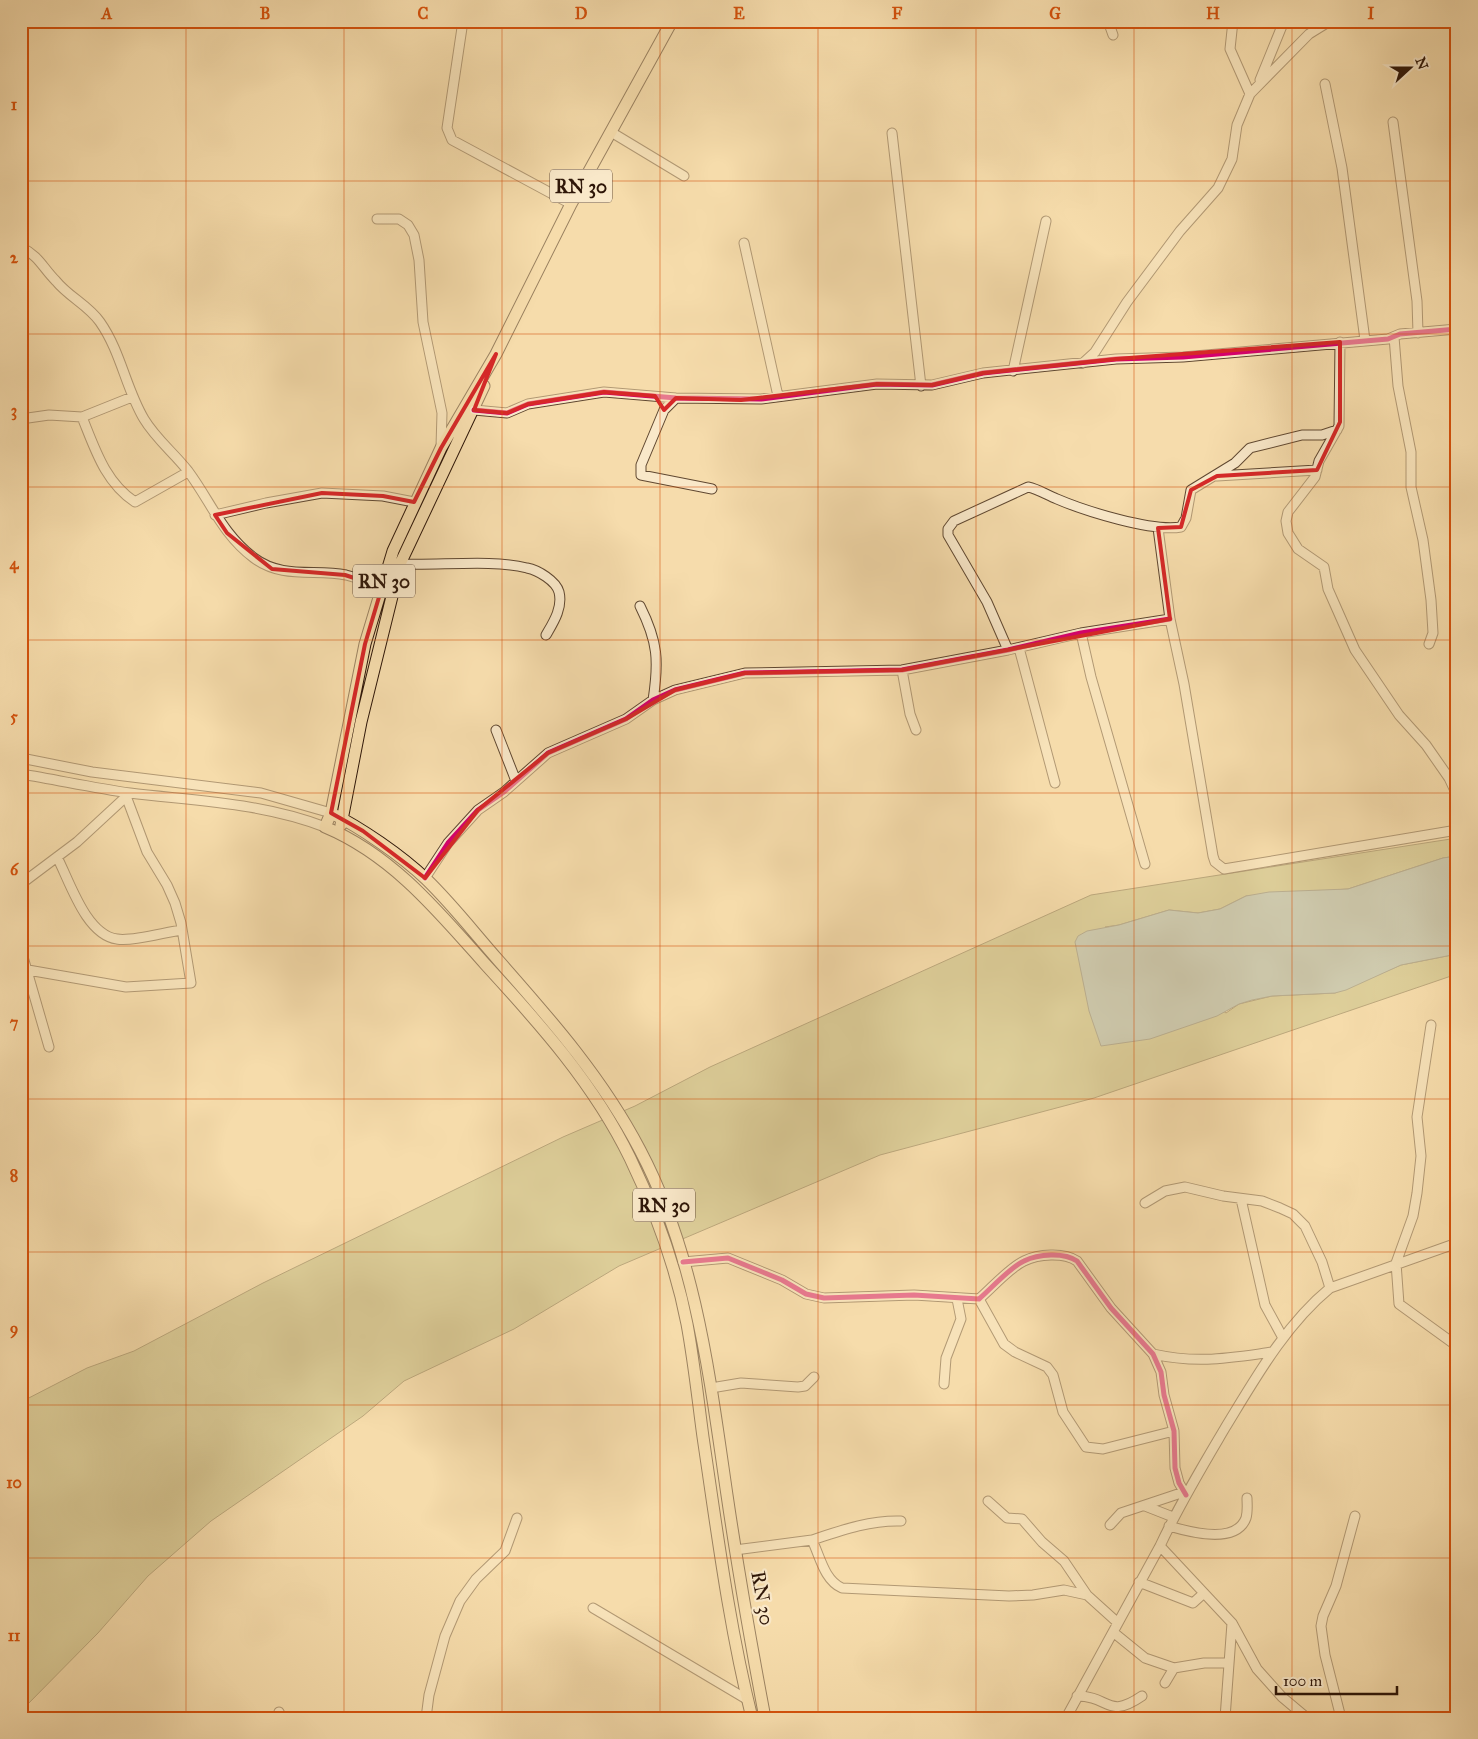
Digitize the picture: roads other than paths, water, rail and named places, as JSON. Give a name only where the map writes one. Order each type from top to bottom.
[{"type":"main road","name":"RN 30","points":[[672,21],[571,204],[496,354],[441,448],[414,502],[393,551],[365,644],[331,813],[325,827],[338,832],[374,854],[418,889],[560,1048],[591,1090],[629,1157],[652,1210],[672,1267],[687,1323],[721,1555],[752,1718]]},
{"type":"main road","name":"RN 30","points":[[338,832],[343,819],[362,722],[400,564],[474,410],[496,354]]},
{"type":"main road","name":"RN 30","points":[[331,813],[363,831],[425,878],[562,1033],[602,1085],[641,1152],[665,1206],[683,1262],[698,1321],[711,1388],[735,1550],[765,1718]]},
{"type":"street","points":[[462,21],[447,128],[452,140],[571,204]]},
{"type":"street","points":[[1108,21],[1113,35]]},
{"type":"street","points":[[1233,21],[1230,49],[1250,94]]},
{"type":"street","points":[[1258,85],[1284,21]]},
{"type":"street","points":[[1082,364],[1095,352],[1127,302],[1174,239],[1218,188],[1232,159],[1237,124],[1250,94],[1309,34],[1330,21]]},
{"type":"street","points":[[1325,84],[1342,168],[1365,340]]},
{"type":"street","points":[[1393,122],[1417,301],[1418,333]]},
{"type":"street","points":[[611,132],[684,176]]},
{"type":"street","points":[[892,133],[921,386]]},
{"type":"street","points":[[377,219],[399,220],[408,225],[414,235],[419,260],[423,322],[442,413],[441,448]]},
{"type":"street","points":[[1013,371],[1046,221]]},
{"type":"street","points":[[744,244],[778,396]]},
{"type":"street","points":[[21,247],[39,259],[55,281],[92,312],[102,324],[121,366],[132,397],[149,426],[188,472],[227,533],[254,558],[272,569],[290,572],[345,575],[382,587]]},
{"type":"street","points":[[474,410],[507,413],[528,404],[604,392],[676,398],[742,400],[876,384],[903,383],[921,386],[983,374],[1126,358],[1221,354],[1457,330]]},
{"type":"street","points":[[1394,336],[1398,386],[1411,452],[1412,487],[1423,540],[1431,600],[1433,633],[1429,644]]},
{"type":"street","points":[[1340,342],[1340,422],[1319,461],[1317,470],[1308,487],[1288,512],[1286,521],[1288,533],[1298,549],[1324,567],[1328,589],[1355,650],[1399,715],[1426,745],[1449,778],[1457,795]]},
{"type":"street","points":[[655,396],[664,410]]},
{"type":"street","points":[[21,419],[49,415],[82,417],[132,397]]},
{"type":"street","points":[[676,398],[664,410],[641,465],[641,475],[712,489]]},
{"type":"street","points":[[82,417],[111,481],[134,502],[188,472]]},
{"type":"street","points":[[1008,650],[987,602],[948,535],[948,529],[954,520],[1028,487],[1058,500],[1158,528],[1181,527],[1186,518],[1191,490],[1217,476],[1250,448],[1302,435],[1322,436],[1337,430]]},
{"type":"street","points":[[1217,476],[1317,470]]},
{"type":"street","points":[[215,515],[266,502],[322,493],[383,496],[414,502]]},
{"type":"street","points":[[1158,528],[1170,618],[1184,684],[1211,847],[1218,865],[1224,869],[1457,830]]},
{"type":"street","points":[[400,564],[482,564],[525,567],[536,570],[555,585],[559,592],[560,603],[546,635]]},
{"type":"street","points":[[640,606],[655,640],[658,658],[653,700]]},
{"type":"street","points":[[425,878],[448,844],[478,810],[516,781],[548,753],[626,719],[653,700],[703,682],[745,673],[902,670],[1019,648],[1081,633],[1170,618]]},
{"type":"street","points":[[1081,633],[1091,677],[1145,864]]},
{"type":"street","points":[[1019,648],[1055,783]]},
{"type":"street","points":[[902,670],[910,714],[916,730]]},
{"type":"street","points":[[496,730],[516,781]]},
{"type":"street","points":[[21,758],[92,772],[261,794],[331,813]]},
{"type":"street","points":[[21,774],[128,794],[257,807],[302,818],[325,827]]},
{"type":"street","points":[[21,884],[77,842],[128,794]]},
{"type":"street","points":[[28,970],[126,987],[191,983],[182,930],[175,903],[167,885],[147,852],[128,794]]},
{"type":"street","points":[[57,857],[87,918],[95,930],[118,940],[182,930]]},
{"type":"street","points":[[21,950],[49,1047]]},
{"type":"street","points":[[1431,1025],[1418,1117],[1421,1156],[1417,1193],[1413,1216],[1396,1263],[1399,1304],[1457,1346]]},
{"type":"street","points":[[1145,1203],[1165,1191],[1185,1187],[1240,1199],[1262,1201],[1299,1219],[1313,1243],[1330,1288]]},
{"type":"street","points":[[1240,1199],[1266,1304],[1283,1338]]},
{"type":"street","points":[[1066,1718],[1118,1623],[1138,1582],[1160,1546],[1185,1494],[1283,1338],[1318,1298],[1330,1288],[1396,1263],[1457,1243]]},
{"type":"street","points":[[683,1262],[728,1258],[782,1280],[806,1294],[824,1298],[914,1295],[979,1299],[1024,1261],[1051,1255],[1071,1256],[1077,1260],[1126,1325],[1153,1354],[1161,1372],[1164,1395],[1174,1431],[1175,1468],[1179,1483],[1185,1494]]},
{"type":"street","points":[[944,1384],[946,1358],[961,1319],[957,1299]]},
{"type":"street","points":[[979,1299],[1004,1344],[1015,1352],[1048,1367],[1053,1375],[1063,1412],[1086,1447],[1103,1449],[1174,1431]]},
{"type":"street","points":[[1153,1354],[1173,1358],[1211,1361],[1273,1352]]},
{"type":"street","points":[[711,1388],[741,1383],[798,1387],[804,1386],[814,1377]]},
{"type":"street","points":[[1110,1525],[1121,1513],[1185,1494]]},
{"type":"street","points":[[1145,1506],[1171,1522],[1206,1536],[1237,1528],[1245,1520],[1247,1498]]},
{"type":"street","points":[[988,1502],[1006,1518],[1022,1519],[1042,1542],[1064,1561],[1088,1596],[1118,1623]]},
{"type":"street","points":[[1341,1718],[1323,1647],[1321,1626],[1323,1616],[1336,1586],[1355,1516]]},
{"type":"street","points":[[426,1718],[429,1695],[445,1636],[460,1601],[476,1579],[505,1551],[517,1518]]},
{"type":"street","points":[[735,1550],[812,1540],[856,1526],[885,1521],[901,1521]]},
{"type":"street","points":[[812,1540],[829,1578],[834,1584],[842,1588],[1008,1596],[1033,1595],[1064,1590],[1088,1596]]},
{"type":"street","points":[[1160,1546],[1232,1623],[1257,1669],[1282,1697],[1307,1718]]},
{"type":"street","points":[[1138,1582],[1193,1603],[1204,1593]]},
{"type":"street","points":[[594,1608],[748,1700]]},
{"type":"street","points":[[1225,1718],[1232,1623]]},
{"type":"street","points":[[1113,1632],[1146,1658],[1174,1668],[1204,1663],[1229,1663]]},
{"type":"street","points":[[1165,1682],[1174,1668]]},
{"type":"street","points":[[1077,1696],[1088,1696],[1113,1708],[1122,1708],[1142,1696]]},
{"type":"water","points":[[1457,856],[1457,954],[1401,965],[1346,990],[1335,993],[1272,996],[1252,1000],[1239,1004],[1217,1016],[1150,1039],[1101,1046],[1089,1011],[1075,942],[1078,936],[1087,931],[1119,925],[1169,910],[1198,913],[1220,909],[1246,896],[1269,892],[1348,889],[1443,858]]}]
